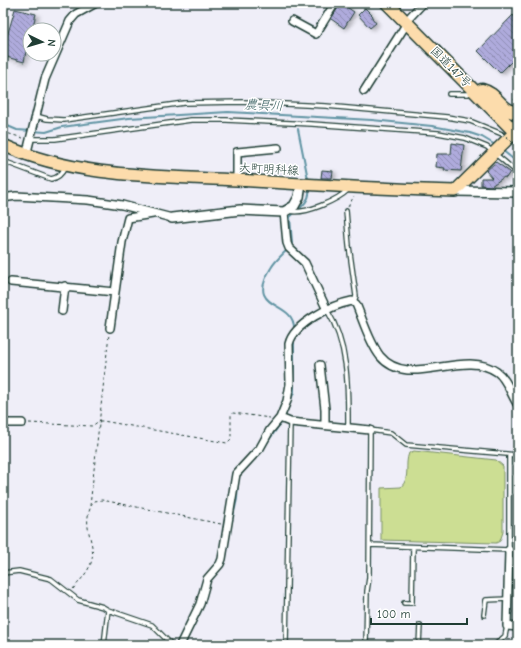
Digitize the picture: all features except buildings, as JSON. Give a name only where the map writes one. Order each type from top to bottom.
[{"type":"highway","name":"国道147号","points":[[387,3],[408,20],[478,90],[511,134]]},
{"type":"highway","name":"国道147号","points":[[396,3],[408,20]]},
{"type":"highway","points":[[478,90],[488,91],[507,111],[518,113]]},
{"type":"main road","points":[[455,191],[511,134]]},
{"type":"main road","name":"大町明科線","points":[[3,145],[26,156],[65,166],[105,172],[301,184],[351,189],[455,191]]},
{"type":"street","points":[[26,156],[45,79],[70,21],[76,14],[96,3]]},
{"type":"street","points":[[292,21],[316,34],[335,3]]},
{"type":"street","points":[[364,91],[408,20],[423,3]]},
{"type":"street","points":[[237,180],[237,152],[278,148]]},
{"type":"street","points":[[3,198],[16,196],[88,200],[122,205],[172,218],[245,209],[286,211],[297,202],[301,184]]},
{"type":"street","points":[[455,191],[518,192]]},
{"type":"street","points":[[286,211],[287,243],[289,248],[305,263],[327,310]]},
{"type":"street","points":[[110,328],[122,242],[128,218],[153,214]]},
{"type":"street","points":[[11,282],[115,292]]},
{"type":"street","points":[[62,310],[64,286]]},
{"type":"street","points":[[180,645],[200,604],[208,579],[220,564],[224,552],[236,474],[260,448],[270,430],[280,418],[290,391],[290,339],[298,328],[327,310],[346,302],[354,302],[376,349],[387,363],[407,370],[433,369],[458,364],[490,368],[502,377],[518,405]]},
{"type":"street","points":[[320,365],[325,409],[325,425]]},
{"type":"street","points":[[280,418],[290,422],[370,430]]},
{"type":"street","points":[[3,423],[22,423]]},
{"type":"street","points":[[509,550],[507,626],[518,627]]},
{"type":"street","points":[[509,560],[518,564]]},
{"type":"lane","points":[[449,94],[468,94],[478,90]]},
{"type":"lane","points":[[35,118],[64,120],[184,103],[244,102],[326,106],[447,117],[470,121],[511,134]]},
{"type":"lane","points":[[30,138],[55,140],[190,120],[226,120],[438,133],[473,140],[494,152],[518,173]]},
{"type":"lane","points":[[3,161],[50,179],[56,179],[65,166]]},
{"type":"lane","points":[[286,211],[296,212],[314,208],[341,196],[351,189]]},
{"type":"lane","points":[[346,211],[356,296],[354,302]]},
{"type":"lane","points":[[327,310],[336,330],[346,365],[348,428]]},
{"type":"lane","points":[[286,645],[290,422]]},
{"type":"lane","points":[[366,645],[370,545],[370,430],[391,433],[406,445],[518,455]]},
{"type":"lane","points":[[370,545],[509,550],[509,455]]},
{"type":"lane","points":[[404,603],[412,603],[413,547]]},
{"type":"lane","points":[[3,573],[19,571],[51,578],[78,600],[103,607],[152,625],[172,645]]},
{"type":"lane","points":[[484,615],[486,600],[508,599]]},
{"type":"lane","points":[[104,645],[108,610]]},
{"type":"lane","points":[[419,645],[420,625]]},
{"type":"lane","points":[[495,645],[505,636],[507,626]]},
{"type":"path","points":[[3,132],[30,138]]},
{"type":"path","points":[[511,134],[516,146],[518,145]]},
{"type":"path","points":[[346,211],[353,199],[354,194],[351,189]]},
{"type":"path","points":[[69,593],[89,569],[92,562],[93,553],[87,528],[110,328]]},
{"type":"path","points":[[22,423],[92,426],[100,421],[227,443],[231,439],[231,414],[233,413],[280,418]]},
{"type":"path","points":[[90,508],[94,502],[102,500],[227,525]]},
{"type":"green space","points":[[414,451],[496,460],[503,466],[503,532],[500,541],[496,543],[381,540],[381,488],[401,487],[407,475],[409,453]]},
{"type":"waterway","name":"農具川","points":[[3,124],[17,130],[46,132],[62,127],[129,118],[228,112],[372,120],[432,126],[470,133],[482,137],[497,146]]},
{"type":"waterway","points":[[298,129],[308,179]]},
{"type":"waterway","name":"農具川","points":[[502,150],[518,163]]},
{"type":"waterway","points":[[290,246],[292,243],[290,217],[306,202],[309,190]]},
{"type":"waterway","points":[[288,249],[271,268],[264,282],[263,292],[267,299],[287,313],[292,320],[294,329]]},
{"type":"waterway","points":[[284,418],[294,392],[294,340]]},
{"type":"waterway","points":[[259,454],[281,423]]},
{"type":"waterway","points":[[232,521],[237,499],[238,480]]},
{"type":"waterway","points":[[226,556],[228,543]]},
{"type":"waterway","points":[[185,645],[187,638]]}]
